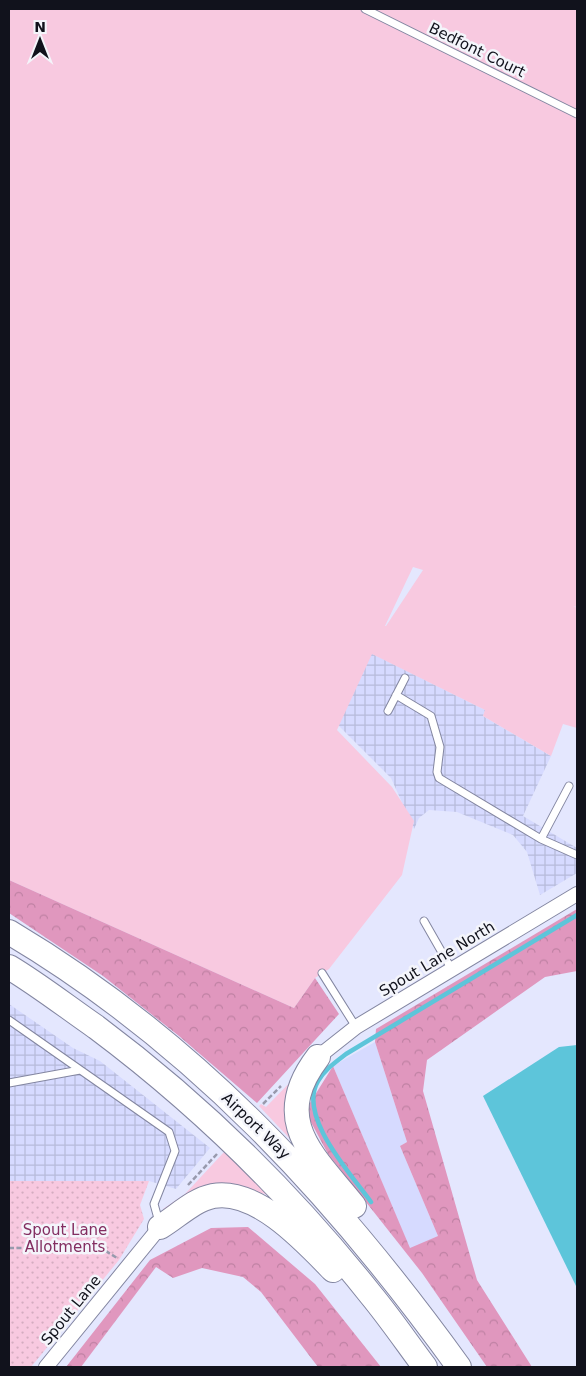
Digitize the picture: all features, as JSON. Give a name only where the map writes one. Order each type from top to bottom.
[{"type":"highway","name":"Airport Way","points":[[9,932],[110,1001],[202,1074],[271,1138],[378,1259],[458,1367]]},
{"type":"highway","name":"Airport Way","points":[[9,967],[56,998],[109,1037],[163,1079],[216,1125],[277,1186],[372,1295],[426,1367]]},
{"type":"highway","points":[[318,1057],[304,1076],[299,1092],[296,1114],[302,1137],[310,1152],[386,1248],[421,1315]]},
{"type":"highway","points":[[160,1227],[187,1208],[213,1196],[240,1196],[261,1205],[314,1251],[343,1280],[372,1295]]},
{"type":"street","name":"Spout Lane North","points":[[318,1057],[356,1027],[577,894]]},
{"type":"street","name":"Spout Lane","points":[[46,1367],[160,1227]]},
{"type":"lane","name":"Bedfont Court","points":[[365,9],[577,114]]},
{"type":"lane","points":[[388,711],[405,678]]},
{"type":"lane","points":[[396,695],[430,716],[440,747],[437,772],[439,778],[541,839],[577,855]]},
{"type":"lane","points":[[541,839],[569,786]]},
{"type":"lane","points":[[424,921],[452,970]]},
{"type":"lane","points":[[322,973],[356,1027]]},
{"type":"lane","points":[[9,1020],[169,1132],[175,1151],[154,1204],[160,1227]]},
{"type":"lane","points":[[9,1083],[80,1070]]},
{"type":"path","points":[[183,1190],[221,1150]]},
{"type":"path","points":[[9,1248],[101,1248],[129,1265]]},
{"type":"shaded area","points":[[369,652],[485,710],[483,716],[551,756],[523,816],[577,848],[577,873],[540,895],[527,852],[513,835],[457,812],[429,810],[419,818],[414,829],[391,778],[337,724]]},
{"type":"shaded area","points":[[9,1004],[73,1048],[100,1061],[210,1148],[176,1189],[149,1181],[9,1181]]},
{"type":"shaded area","points":[[375,1042],[407,1142],[400,1146],[438,1236],[410,1249],[333,1066]]},
{"type":"shaded area","points":[[577,1045],[577,1288],[483,1096],[559,1047]]},
{"type":"green space","points":[[9,9],[577,9],[577,607],[573,606],[577,608],[577,728],[563,724],[551,756],[483,716],[485,710],[372,654],[337,730],[392,787],[414,821],[402,875],[329,969],[315,978],[294,1008],[9,880]],"holes":[[[413,567],[423,570],[386,626],[385,626]]]},
{"type":"green space","points":[[9,880],[294,1008],[315,978],[339,1014],[257,1103],[179,1036],[103,976],[9,913]]},
{"type":"green space","points":[[577,909],[577,971],[545,977],[427,1060],[423,1091],[477,1280],[532,1367],[487,1367],[422,1273],[328,1154],[305,1111],[333,1066],[410,1248],[438,1236],[400,1146],[407,1142],[375,1042],[376,1029]]},
{"type":"green space","points":[[304,1068],[309,1159],[259,1106],[261,1104],[266,1107]]},
{"type":"green space","points":[[225,1151],[279,1204],[265,1194],[245,1189],[166,1213],[163,1209],[185,1194]]},
{"type":"green space","name":"Spout Lane Allotments","points":[[9,1181],[149,1181],[140,1205],[144,1219],[119,1260],[31,1367],[9,1367]]},
{"type":"green space","points":[[248,1227],[315,1284],[381,1367],[318,1367],[261,1292],[243,1277],[202,1268],[173,1278],[156,1267],[81,1367],[66,1367],[150,1260],[211,1228]]},
{"type":"waterway","points":[[371,1202],[340,1161],[320,1127],[313,1095],[318,1081],[331,1066],[346,1054],[577,915]]}]
